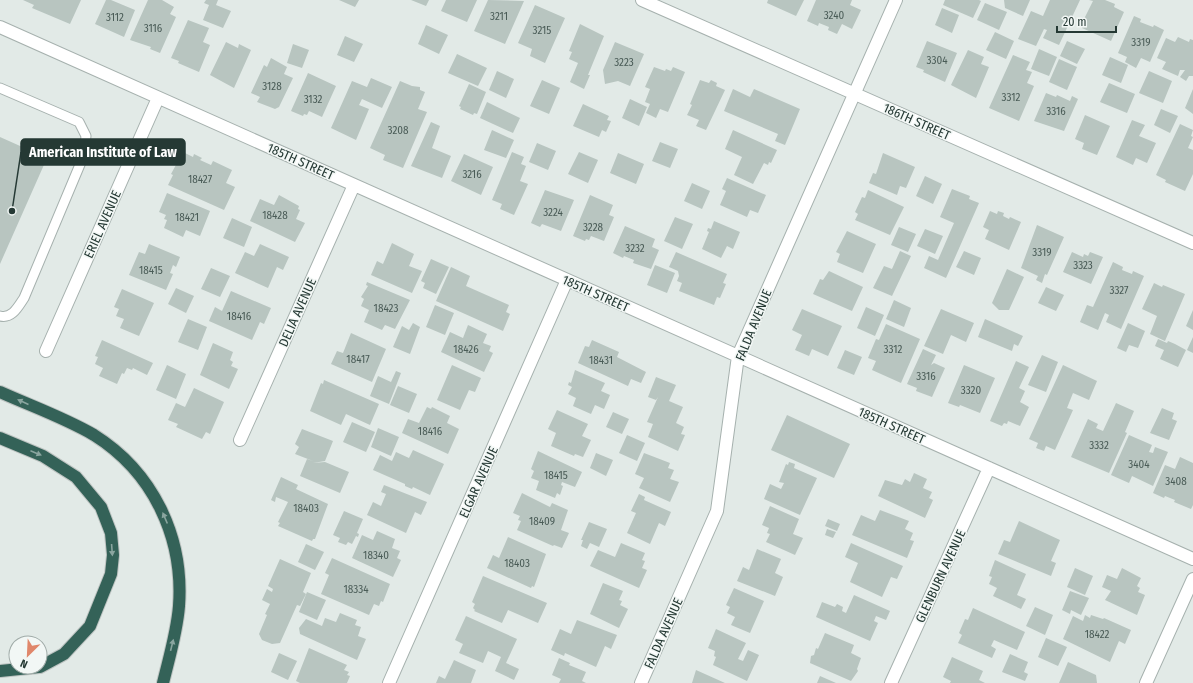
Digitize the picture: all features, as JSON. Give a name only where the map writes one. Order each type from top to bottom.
[{"type":"highway","points":[[0,392],[94,436],[134,468],[152,491],[173,536],[180,582],[176,632],[163,683]]},
{"type":"highway","points":[[0,438],[43,456],[76,477],[101,507],[110,533],[112,555],[111,574],[90,626],[64,654],[48,663]]},
{"type":"street","name":"186TH STREET","points":[[642,0],[1193,243]]},
{"type":"street","name":"FALDA AVENUE","points":[[641,683],[717,511],[738,356],[896,0]]},
{"type":"street","name":"185TH STREET","points":[[0,28],[1193,559]]},
{"type":"street","name":"ERIEL AVENUE","points":[[46,351],[158,98]]},
{"type":"street","name":"DELIA AVENUE","points":[[240,440],[354,185]]},
{"type":"street","name":"ELGAR AVENUE","points":[[389,683],[567,280]]},
{"type":"street","name":"GLENBURN AVENUE","points":[[891,683],[989,468]]},
{"type":"street","points":[[1146,683],[1193,579]]},
{"type":"lane","points":[[0,88],[79,122],[86,136],[84,155],[24,298],[15,312],[4,317],[0,316]]},
{"type":"building","points":[[23,0],[81,0],[70,24],[32,8],[34,5]]},
{"type":"building","points":[[106,0],[111,0],[135,10],[124,37],[95,24]]},
{"type":"building","points":[[148,0],[162,0],[174,7],[170,14],[176,17],[160,53],[150,49],[151,47],[130,40]]},
{"type":"building","points":[[206,0],[218,0],[216,5],[231,11],[223,28],[203,20],[209,5],[204,3]]},
{"type":"building","points":[[339,0],[359,0],[355,7]]},
{"type":"building","points":[[411,0],[429,0],[426,6]]},
{"type":"building","points":[[446,0],[477,0],[467,22],[441,11]]},
{"type":"building","points":[[488,0],[524,1],[505,44],[474,31]]},
{"type":"building","points":[[768,0],[804,0],[796,16],[767,3]]},
{"type":"building","points":[[816,0],[852,0],[850,5],[861,10],[852,29],[842,24],[837,34],[828,30],[829,27],[819,23],[818,26],[807,21]]},
{"type":"building","points":[[945,0],[981,1],[973,18],[943,5]]},
{"type":"building","points":[[1004,0],[1030,0],[1023,16],[1005,8]]},
{"type":"building","points":[[1050,0],[1080,0],[1059,45],[1043,38],[1047,30],[1044,29],[1036,46],[1018,39],[1031,11],[1043,16]]},
{"type":"building","points":[[1089,0],[1105,0],[1115,4],[1114,7],[1124,12],[1111,41],[1082,28],[1083,21],[1093,1]]},
{"type":"building","points":[[985,3],[1007,12],[999,30],[977,20]]},
{"type":"building","points":[[535,5],[565,18],[545,63],[530,56],[532,49],[518,43]]},
{"type":"building","points":[[942,8],[959,15],[952,33],[935,25]]},
{"type":"building","points":[[1134,16],[1141,19],[1140,22],[1153,27],[1154,25],[1164,30],[1150,62],[1141,58],[1136,68],[1125,62],[1127,57],[1118,53]]},
{"type":"building","points":[[188,20],[209,28],[203,42],[210,45],[199,72],[178,63],[179,61],[171,58]]},
{"type":"building","points":[[580,24],[604,36],[588,75],[590,75],[584,89],[570,82],[578,63],[569,59],[572,52],[569,51]]},
{"type":"building","points":[[426,25],[448,35],[439,54],[418,44]]},
{"type":"building","points":[[995,32],[1014,41],[1006,59],[986,50]]},
{"type":"building","points":[[345,36],[363,44],[354,62],[337,55]]},
{"type":"building","points":[[1178,37],[1189,42],[1190,39],[1193,40],[1193,76],[1189,76],[1186,81],[1180,77],[1185,70],[1180,70],[1178,76],[1162,69],[1166,62],[1157,58],[1166,38],[1175,42]]},
{"type":"building","points":[[927,41],[957,53],[945,82],[923,72],[924,70],[916,67]]},
{"type":"building","points":[[1067,41],[1085,49],[1077,64],[1060,56]]},
{"type":"building","points":[[226,42],[238,48],[239,44],[251,50],[234,88],[210,75]]},
{"type":"building","points":[[615,42],[644,54],[630,86],[618,81],[605,84],[603,70]]},
{"type":"building","points":[[293,44],[309,50],[302,68],[287,63]]},
{"type":"building","points":[[1039,49],[1057,57],[1049,76],[1031,69]]},
{"type":"building","points":[[968,50],[984,57],[981,64],[989,67],[976,98],[951,85]]},
{"type":"building","points":[[457,54],[487,68],[478,86],[448,73]]},
{"type":"building","points":[[1013,55],[1030,62],[1026,70],[1032,72],[1027,83],[1034,86],[1019,121],[989,108]]},
{"type":"building","points":[[1110,57],[1128,65],[1121,83],[1102,75]]},
{"type":"building","points":[[271,58],[287,67],[284,74],[293,78],[279,107],[275,109],[257,102],[260,97],[251,93],[264,65],[267,67]]},
{"type":"building","points":[[1059,59],[1077,67],[1067,90],[1049,82]]},
{"type":"building","points":[[654,67],[665,71],[666,69],[671,71],[673,67],[685,72],[668,112],[660,109],[656,118],[646,113],[650,104],[645,102],[650,89],[645,87]]},
{"type":"building","points":[[497,71],[514,79],[506,98],[489,90]]},
{"type":"building","points":[[1149,71],[1172,81],[1163,103],[1139,93]]},
{"type":"building","points":[[308,73],[336,86],[322,117],[309,111],[307,115],[304,114],[303,116],[291,111]]},
{"type":"building","points":[[371,78],[392,87],[382,108],[362,99],[359,105],[369,109],[356,140],[331,128],[352,81],[367,87]]},
{"type":"building","points":[[542,80],[560,88],[549,114],[530,106]]},
{"type":"building","points":[[700,80],[709,83],[711,80],[717,83],[716,86],[725,90],[706,130],[696,126],[699,120],[687,115],[692,105],[690,104]]},
{"type":"building","points":[[400,81],[412,86],[420,87],[420,90],[425,92],[418,109],[427,112],[403,168],[383,160],[385,155],[370,148]]},
{"type":"building","points":[[1109,83],[1135,94],[1127,113],[1100,102]]},
{"type":"building","points":[[469,84],[486,92],[477,114],[474,113],[473,115],[460,109],[461,107],[459,106]]},
{"type":"building","points":[[733,89],[750,97],[754,89],[800,109],[785,145],[775,141],[778,134],[724,111]]},
{"type":"building","points":[[1193,89],[1193,114],[1185,108]]},
{"type":"building","points":[[1046,93],[1056,97],[1057,95],[1070,101],[1072,96],[1078,99],[1064,131],[1034,121]]},
{"type":"building","points":[[630,99],[647,107],[639,126],[622,118]]},
{"type":"building","points":[[487,102],[520,118],[513,133],[480,118]]},
{"type":"building","points":[[583,104],[609,116],[607,120],[611,121],[606,132],[602,130],[599,137],[573,126]]},
{"type":"building","points":[[1161,109],[1178,116],[1170,133],[1154,125]]},
{"type":"building","points":[[1085,115],[1110,126],[1097,155],[1082,149],[1084,143],[1075,139]]},
{"type":"building","points":[[1132,120],[1145,125],[1139,136],[1156,143],[1147,163],[1136,158],[1133,165],[1116,157]]},
{"type":"building","points":[[431,122],[440,126],[432,148],[451,156],[442,178],[411,166]]},
{"type":"building","points":[[1180,124],[1193,130],[1191,136],[1193,137],[1188,148],[1193,150],[1193,174],[1185,191],[1165,182],[1166,180],[1156,175]]},
{"type":"building","points":[[492,130],[514,140],[506,158],[484,150]]},
{"type":"building","points":[[733,130],[777,150],[771,163],[769,162],[768,165],[764,163],[753,184],[734,175],[742,157],[725,149]]},
{"type":"building","points":[[0,137],[47,158],[0,264]]},
{"type":"building","points":[[660,142],[678,149],[670,168],[652,161]]},
{"type":"building","points":[[537,143],[556,151],[548,170],[529,162]]},
{"type":"building","points":[[183,152],[193,157],[194,154],[202,158],[200,160],[211,165],[213,161],[232,170],[226,183],[235,187],[224,210],[168,185],[173,175],[171,174]]},
{"type":"building","points":[[512,152],[524,157],[521,164],[526,166],[520,181],[528,184],[514,215],[500,209],[502,204],[492,200]]},
{"type":"building","points":[[579,152],[598,160],[588,183],[568,174]]},
{"type":"building","points":[[618,153],[644,164],[636,184],[610,173]]},
{"type":"building","points":[[883,153],[915,167],[906,188],[900,186],[897,195],[869,183],[873,173],[876,174]]},
{"type":"building","points":[[464,154],[493,167],[481,195],[451,181]]},
{"type":"building","points":[[925,176],[942,184],[933,204],[916,196]]},
{"type":"building","points":[[727,178],[766,195],[758,213],[750,210],[747,217],[720,205],[726,191],[722,189]]},
{"type":"building","points":[[692,183],[710,191],[702,209],[684,201]]},
{"type":"building","points":[[952,189],[970,196],[969,199],[979,203],[946,278],[924,268],[929,256],[938,260],[954,223],[940,217]]},
{"type":"building","points":[[545,190],[574,200],[561,231],[542,224],[540,227],[531,223]]},
{"type":"building","points":[[868,190],[904,207],[890,235],[855,220],[858,214],[855,212],[862,197],[865,198]]},
{"type":"building","points":[[167,193],[210,211],[200,236],[186,230],[183,237],[164,228],[167,220],[164,219],[166,215],[159,212]]},
{"type":"building","points":[[279,195],[299,206],[298,209],[300,210],[296,219],[305,223],[295,242],[250,221],[260,199],[274,205]]},
{"type":"building","points":[[590,195],[613,205],[609,215],[614,217],[604,241],[591,236],[589,240],[586,239],[585,241],[573,236]]},
{"type":"building","points":[[990,211],[997,214],[998,211],[1004,213],[1003,216],[1009,219],[1010,217],[1021,222],[1009,250],[985,239],[989,230],[983,227]]},
{"type":"building","points":[[675,217],[693,224],[682,249],[664,241]]},
{"type":"building","points":[[232,218],[252,227],[244,247],[223,238]]},
{"type":"building","points":[[714,221],[740,232],[733,249],[727,246],[721,258],[702,249],[709,232],[707,231],[708,228],[711,229]]},
{"type":"building","points":[[1037,225],[1064,237],[1042,283],[1036,280],[1038,276],[1021,268]]},
{"type":"building","points":[[625,226],[655,239],[652,247],[659,250],[651,269],[633,263],[634,260],[624,256],[623,258],[613,253]]},
{"type":"building","points":[[899,227],[916,234],[908,252],[891,245]]},
{"type":"building","points":[[925,229],[943,236],[935,254],[917,246]]},
{"type":"building","points":[[847,231],[876,244],[863,273],[837,262],[840,254],[836,252]]},
{"type":"building","points":[[392,243],[414,254],[409,266],[422,271],[412,293],[371,275],[377,261],[383,264]]},
{"type":"building","points":[[149,244],[180,257],[176,267],[173,265],[170,273],[173,274],[166,290],[129,275],[139,252],[145,254]]},
{"type":"building","points":[[260,244],[289,257],[283,270],[277,267],[268,288],[235,273],[245,252],[254,256]]},
{"type":"building","points":[[900,251],[911,256],[892,296],[873,288],[884,266],[892,269]]},
{"type":"building","points":[[964,251],[981,258],[974,275],[956,267]]},
{"type":"building","points":[[676,252],[727,274],[723,283],[726,284],[720,298],[717,297],[714,305],[679,291],[682,283],[677,281],[679,276],[678,271],[669,267]]},
{"type":"building","points":[[1072,252],[1083,257],[1084,254],[1088,256],[1090,252],[1103,257],[1091,284],[1063,272]]},
{"type":"building","points":[[431,259],[449,267],[436,294],[423,288],[425,283],[421,281]]},
{"type":"building","points":[[1113,262],[1123,267],[1122,270],[1132,274],[1133,271],[1144,276],[1121,329],[1106,322],[1109,315],[1105,313],[1098,330],[1080,322],[1087,305],[1093,307]]},
{"type":"building","points":[[655,265],[675,273],[667,293],[647,285]]},
{"type":"building","points":[[451,267],[470,276],[466,286],[509,305],[506,312],[510,314],[503,331],[436,301]]},
{"type":"building","points":[[211,268],[230,276],[220,297],[201,289]]},
{"type":"building","points":[[1007,269],[1024,277],[1009,310],[999,310],[992,303]]},
{"type":"building","points":[[829,271],[863,287],[852,311],[813,294],[820,279],[823,280]]},
{"type":"building","points":[[367,282],[410,300],[395,329],[385,325],[382,330],[364,322],[369,310],[361,306],[364,299],[361,297],[368,286],[366,285]]},
{"type":"building","points":[[1154,283],[1185,294],[1165,341],[1150,334],[1157,316],[1142,309]]},
{"type":"building","points":[[1046,287],[1064,295],[1056,311],[1038,303]]},
{"type":"building","points":[[176,288],[194,296],[186,313],[168,304]]},
{"type":"building","points":[[122,289],[154,303],[139,336],[120,328],[124,319],[116,316],[119,309],[114,307]]},
{"type":"building","points":[[231,291],[271,308],[264,324],[260,322],[252,340],[209,321],[215,307],[222,311]]},
{"type":"building","points":[[894,300],[911,308],[904,327],[886,319]]},
{"type":"building","points":[[435,305],[454,313],[445,335],[426,327]]},
{"type":"building","points":[[866,307],[884,315],[875,336],[857,328]]},
{"type":"building","points":[[802,309],[842,326],[828,356],[812,349],[809,356],[795,350],[802,335],[792,330]]},
{"type":"building","points":[[941,309],[974,323],[966,342],[951,335],[943,354],[924,346]]},
{"type":"building","points":[[1193,310],[1193,330],[1186,326]]},
{"type":"building","points":[[188,319],[207,327],[198,350],[178,342]]},
{"type":"building","points":[[985,319],[1023,336],[1018,346],[1014,344],[1012,351],[978,337]]},
{"type":"building","points":[[413,323],[420,327],[410,354],[393,347],[402,326],[409,330]]},
{"type":"building","points":[[1128,323],[1145,331],[1138,348],[1129,345],[1126,352],[1117,348]]},
{"type":"building","points":[[886,324],[920,339],[901,383],[872,370],[876,361],[868,358],[876,339],[879,340]]},
{"type":"building","points":[[468,325],[487,334],[483,343],[491,346],[489,351],[493,353],[484,372],[441,352],[450,332],[463,338]]},
{"type":"building","points":[[351,333],[386,349],[372,382],[331,364],[337,351],[343,353]]},
{"type":"building","points":[[1193,337],[1193,353],[1187,350]]},
{"type":"building","points":[[1158,339],[1167,343],[1168,341],[1186,350],[1178,367],[1160,359],[1164,350],[1155,346]]},
{"type":"building","points":[[102,340],[153,363],[147,375],[133,368],[132,370],[127,368],[124,374],[122,373],[117,384],[99,376],[103,368],[95,364],[98,357],[95,356]]},
{"type":"building","points":[[592,340],[619,352],[617,357],[646,372],[641,383],[631,379],[628,386],[578,363],[585,346],[589,347]]},
{"type":"building","points":[[213,343],[233,352],[230,360],[233,362],[231,366],[238,369],[229,389],[200,375]]},
{"type":"building","points":[[923,349],[936,355],[931,365],[934,363],[945,368],[932,397],[916,391],[917,388],[907,384]]},
{"type":"building","points":[[845,350],[862,357],[854,375],[837,368]]},
{"type":"building","points":[[1042,355],[1058,362],[1046,392],[1028,385]]},
{"type":"building","points":[[1016,361],[1029,367],[1019,388],[1025,391],[1020,402],[1029,407],[1020,426],[1008,421],[1007,424],[1004,423],[1002,426],[990,421]]},
{"type":"building","points":[[167,365],[186,374],[176,399],[156,390]]},
{"type":"building","points":[[452,365],[481,378],[475,392],[469,390],[460,410],[437,400]]},
{"type":"building","points":[[964,365],[995,378],[980,413],[960,405],[959,407],[948,403]]},
{"type":"building","points":[[1063,365],[1097,381],[1089,400],[1073,393],[1067,408],[1073,410],[1055,450],[1046,446],[1044,451],[1036,448],[1038,443],[1029,439]]},
{"type":"building","points":[[575,370],[605,383],[601,391],[610,395],[604,409],[595,405],[591,414],[573,406],[576,398],[568,394],[572,387],[568,385],[569,382],[571,383]]},
{"type":"building","points":[[396,371],[401,373],[389,404],[370,396],[378,376],[391,382]]},
{"type":"building","points":[[656,377],[676,385],[669,401],[683,407],[676,423],[684,427],[681,434],[685,435],[678,451],[648,437],[653,424],[647,422],[658,397],[656,400],[648,397]]},
{"type":"building","points":[[324,380],[379,404],[370,425],[346,414],[341,425],[310,411],[321,383],[323,384]]},
{"type":"building","points":[[398,386],[417,394],[409,413],[390,405]]},
{"type":"building","points":[[194,388],[224,402],[210,434],[206,432],[202,439],[176,427],[178,424],[168,420],[176,403],[185,407]]},
{"type":"building","points":[[1116,403],[1134,411],[1125,432],[1127,433],[1109,473],[1071,457],[1088,419],[1098,424],[1096,428],[1103,431]]},
{"type":"building","points":[[427,407],[431,409],[432,407],[450,416],[447,423],[459,429],[448,454],[402,433],[408,419],[419,423]]},
{"type":"building","points":[[1162,408],[1174,413],[1172,419],[1177,421],[1169,440],[1150,433]]},
{"type":"building","points":[[557,410],[588,424],[582,436],[591,440],[583,457],[575,454],[574,456],[551,446],[556,433],[548,429]]},
{"type":"building","points":[[613,412],[629,419],[622,434],[606,427]]},
{"type":"building","points":[[787,415],[850,444],[834,478],[771,450]]},
{"type":"building","points":[[352,422],[375,432],[366,452],[343,442]]},
{"type":"building","points":[[378,428],[399,437],[391,456],[371,447]]},
{"type":"building","points":[[302,429],[333,441],[325,461],[313,463],[325,462],[349,472],[340,493],[300,476],[307,459],[313,461],[295,454],[299,447],[295,444]]},
{"type":"building","points":[[627,435],[645,443],[637,461],[619,453]]},
{"type":"building","points":[[1129,435],[1152,445],[1149,452],[1153,453],[1155,447],[1168,452],[1153,486],[1132,476],[1129,483],[1111,475]]},
{"type":"building","points":[[413,450],[444,464],[430,495],[413,487],[412,489],[405,486],[405,484],[373,470],[380,455],[392,461],[396,452],[409,458]]},
{"type":"building","points":[[538,451],[582,472],[575,487],[562,482],[561,485],[563,486],[560,495],[557,493],[555,498],[536,490],[539,481],[531,478],[534,471],[531,469]]},
{"type":"building","points":[[596,453],[613,460],[606,476],[590,468]]},
{"type":"building","points":[[644,453],[670,463],[668,468],[674,470],[670,479],[679,482],[670,502],[639,488],[644,478],[635,474]]},
{"type":"building","points":[[1180,457],[1193,463],[1193,505],[1191,509],[1174,502],[1175,500],[1165,496],[1164,498],[1153,493],[1165,465],[1175,469]]},
{"type":"building","points":[[789,462],[795,464],[794,468],[817,478],[800,515],[764,499],[770,484],[781,489],[784,483],[779,482],[786,464],[788,465]]},
{"type":"building","points":[[914,473],[927,479],[923,488],[932,492],[929,498],[933,500],[925,518],[878,496],[885,480],[902,485],[905,479],[910,482]]},
{"type":"building","points":[[281,477],[298,485],[296,489],[328,504],[315,539],[312,541],[278,526],[280,523],[278,522],[288,502],[276,497],[275,502],[271,500]]},
{"type":"building","points":[[384,485],[427,502],[421,515],[415,512],[406,533],[367,515],[373,502],[381,506],[386,494],[381,492]]},
{"type":"building","points":[[522,493],[550,507],[552,503],[568,510],[561,530],[569,533],[562,548],[553,546],[517,530],[521,521],[518,520],[520,516],[513,513]]},
{"type":"building","points":[[639,494],[645,497],[644,500],[671,512],[665,526],[659,523],[650,544],[627,533],[636,513],[631,511]]},
{"type":"building","points":[[770,506],[799,519],[793,534],[803,538],[795,555],[766,542],[770,534],[767,533],[769,528],[762,525]]},
{"type":"building","points":[[880,510],[909,521],[905,529],[913,533],[910,540],[914,541],[907,558],[852,535],[861,515],[875,521]]},
{"type":"building","points":[[344,511],[363,519],[357,533],[359,534],[358,537],[356,536],[352,544],[348,542],[346,545],[338,542],[340,538],[333,535]]},
{"type":"building","points":[[828,519],[840,524],[837,531],[825,526]]},
{"type":"building","points":[[1019,521],[1060,540],[1051,561],[1056,563],[1051,576],[998,554],[1004,540],[1010,542]]},
{"type":"building","points":[[589,522],[607,529],[599,547],[590,543],[587,549],[581,546],[583,540],[581,540]]},
{"type":"building","points":[[827,529],[836,532],[833,538],[825,535]]},
{"type":"building","points":[[377,531],[395,539],[392,548],[400,551],[397,558],[401,560],[393,577],[352,558],[362,535],[373,540]]},
{"type":"building","points":[[508,537],[546,554],[534,587],[532,586],[531,588],[487,568],[493,555],[499,558]]},
{"type":"building","points":[[621,543],[645,553],[642,560],[645,561],[642,568],[647,570],[639,588],[590,566],[598,550],[615,557]]},
{"type":"building","points":[[851,543],[903,566],[897,579],[891,577],[882,597],[850,582],[858,563],[845,557]]},
{"type":"building","points":[[306,544],[324,552],[315,570],[298,562]]},
{"type":"building","points":[[757,549],[781,559],[775,573],[783,577],[775,596],[737,581],[743,567],[749,570]]},
{"type":"building","points":[[332,558],[390,584],[383,602],[381,601],[379,606],[374,604],[369,615],[321,594],[329,575],[325,573]]},
{"type":"building","points":[[280,559],[311,573],[303,592],[306,594],[300,606],[297,605],[280,643],[272,644],[262,640],[259,634],[267,615],[265,614],[270,604],[262,600],[267,589],[272,592],[273,589],[268,586]]},
{"type":"building","points":[[995,560],[1026,574],[1017,595],[1026,599],[1021,609],[993,596],[997,588],[989,584],[992,577],[989,576]]},
{"type":"building","points":[[1075,568],[1093,576],[1085,595],[1067,587]]},
{"type":"building","points":[[1122,568],[1141,578],[1137,586],[1140,588],[1138,592],[1145,595],[1137,615],[1105,600],[1111,591],[1102,587],[1107,575],[1117,579]]},
{"type":"building","points":[[483,576],[547,603],[538,623],[508,610],[502,623],[474,611],[475,610],[473,608],[475,604],[472,602]]},
{"type":"building","points":[[603,583],[623,591],[619,600],[622,601],[620,605],[628,609],[619,628],[590,614]]},
{"type":"building","points":[[734,588],[764,601],[750,633],[731,625],[735,617],[727,613],[730,607],[726,605]]},
{"type":"building","points":[[1070,591],[1089,598],[1081,615],[1071,610],[1070,614],[1062,610]]},
{"type":"building","points":[[307,592],[326,600],[317,620],[299,612]]},
{"type":"building","points":[[854,595],[890,611],[886,620],[876,616],[874,621],[878,623],[870,641],[816,617],[822,602],[835,607],[837,604],[843,607],[842,611],[846,613]]},
{"type":"building","points":[[1035,607],[1053,615],[1045,635],[1026,626]]},
{"type":"building","points":[[973,608],[1025,632],[1017,650],[994,640],[991,646],[996,649],[992,658],[958,643],[962,635],[959,633],[965,619],[968,620]]},
{"type":"building","points":[[340,613],[357,620],[355,625],[361,627],[358,636],[366,639],[357,660],[300,634],[299,628],[306,619],[322,626],[325,618],[336,622]]},
{"type":"building","points":[[1085,615],[1090,618],[1091,615],[1104,618],[1131,630],[1125,644],[1119,641],[1110,662],[1063,639],[1073,616],[1083,621]]},
{"type":"building","points":[[466,616],[517,639],[506,663],[519,669],[514,680],[495,671],[501,657],[488,651],[483,663],[459,653],[463,644],[455,640]]},
{"type":"building","points":[[577,620],[617,635],[611,649],[605,646],[596,667],[565,653],[564,656],[551,650],[560,629],[571,634]]},
{"type":"building","points":[[716,629],[746,643],[738,659],[743,661],[748,650],[759,655],[747,681],[713,665],[716,657],[714,656],[715,651],[708,648]]},
{"type":"building","points":[[825,633],[854,645],[851,653],[861,658],[857,669],[858,671],[851,681],[810,663],[811,656],[814,655],[816,648],[818,649]]},
{"type":"building","points":[[1046,638],[1067,647],[1058,666],[1038,657]]},
{"type":"building","points":[[309,648],[347,665],[344,670],[349,672],[347,675],[350,676],[347,683],[300,683],[296,681]]},
{"type":"building","points":[[279,653],[297,661],[288,680],[271,672]]},
{"type":"building","points":[[1010,654],[1028,662],[1024,672],[1028,674],[1025,681],[1002,672]]},
{"type":"building","points":[[952,657],[983,671],[979,680],[985,683],[950,683],[951,681],[943,677]]},
{"type":"building","points":[[559,658],[570,663],[569,665],[586,672],[582,681],[586,683],[559,683],[561,679],[552,675]]},
{"type":"building","points":[[454,660],[476,670],[471,683],[436,683],[439,676],[445,679]]},
{"type":"building","points":[[1068,662],[1096,675],[1097,683],[1059,683]]},
{"type":"building","points":[[696,670],[725,683],[692,683]]},
{"type":"building","points":[[820,676],[836,683],[817,683]]},
{"type":"place","name":"American Institute of Law","points":[[12,211]]}]
